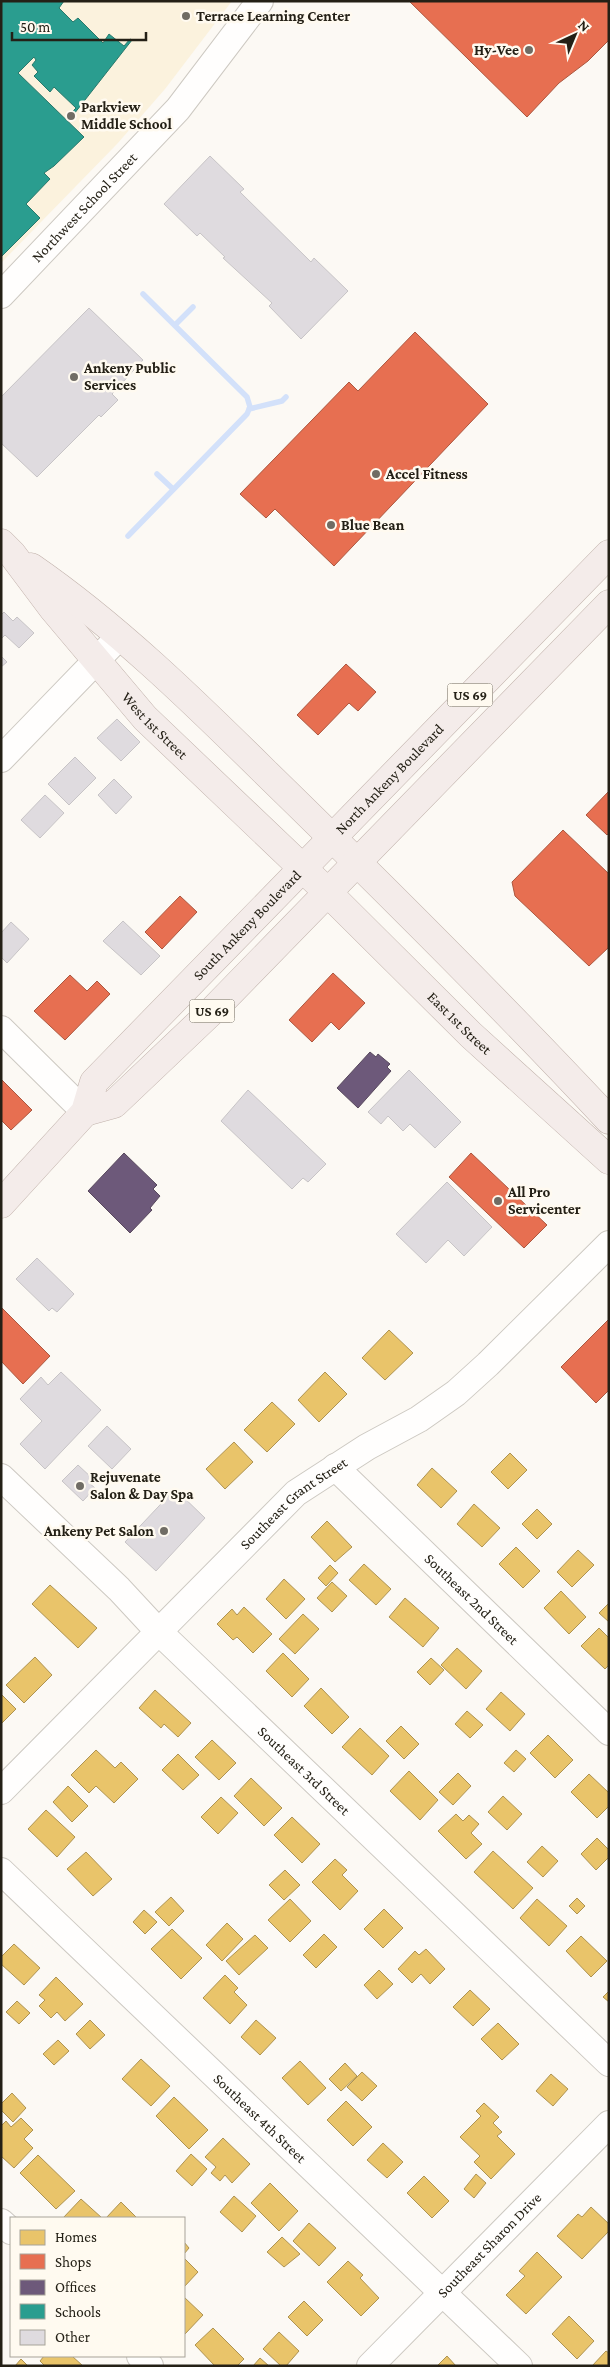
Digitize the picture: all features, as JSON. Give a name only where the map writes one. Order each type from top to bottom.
[{"type":"main road","name":"West 1st Street","points":[[7,549],[70,594],[236,742],[330,865]]},
{"type":"main road","name":"West 1st Street","points":[[7,549],[54,610],[145,718],[330,865]]},
{"type":"main road","name":"North Ankeny Boulevard","points":[[330,865],[609,554]]},
{"type":"main road","name":"US 69","points":[[85,1112],[114,1104],[218,1005],[330,865],[609,604]]},
{"type":"main road","name":"South Ankeny Boulevard","points":[[1,1204],[85,1112],[94,1082],[330,865]]},
{"type":"main road","points":[[330,865],[535,1041],[609,1120]]},
{"type":"main road","name":"East 1st Street","points":[[330,865],[471,1035],[609,1160]]},
{"type":"street","name":"Northwest School Street","points":[[1,295],[178,109],[260,1]]},
{"type":"street","points":[[1,759],[119,637]]},
{"type":"street","points":[[1,1029],[85,1112]]},
{"type":"street","name":"Southeast Grant Street","points":[[1,1791],[296,1493],[335,1467],[419,1419],[456,1393],[488,1364],[609,1244]]},
{"type":"street","name":"Southeast 2nd Street","points":[[335,1467],[609,1732]]},
{"type":"street","name":"Southeast 3rd Street","points":[[1,1477],[119,1589],[158,1631],[609,2063]]},
{"type":"street","name":"Southeast 4th Street","points":[[1,1870],[519,2366]]},
{"type":"street","name":"Southeast Sharon Drive","points":[[370,2366],[609,2124]]},
{"type":"street","points":[[141,2357],[150,2366]]},
{"type":"shaded area","name":"Parkview Middle School","points":[[1,1],[232,1],[165,89],[117,144],[1,263]]},
{"type":"building: Homes","points":[[389,1330],[413,1353],[385,1380],[362,1358]]},
{"type":"building: Homes","points":[[325,1372],[347,1394],[319,1422],[298,1400]]},
{"type":"building: Homes","points":[[272,1402],[295,1424],[267,1452],[244,1430]]},
{"type":"building: Homes","points":[[234,1442],[253,1462],[225,1489],[206,1469]]},
{"type":"building: Homes","points":[[510,1453],[527,1470],[508,1489],[491,1472]]},
{"type":"building: Homes","points":[[432,1468],[457,1491],[441,1508],[417,1485]]},
{"type":"building: Homes","points":[[474,1504],[500,1528],[482,1547],[457,1524]]},
{"type":"building: Homes","points":[[537,1509],[552,1524],[537,1539],[522,1524]]},
{"type":"building: Homes","points":[[327,1521],[352,1547],[335,1562],[311,1537]]},
{"type":"building: Homes","points":[[516,1547],[540,1571],[523,1588],[499,1564]]},
{"type":"building: Homes","points":[[578,1550],[594,1565],[572,1587],[557,1572]]},
{"type":"building: Homes","points":[[364,1564],[391,1589],[376,1605],[349,1580]]},
{"type":"building: Homes","points":[[330,1565],[338,1573],[326,1586],[318,1578]]},
{"type":"building: Homes","points":[[284,1579],[305,1599],[286,1619],[266,1599]]},
{"type":"building: Homes","points":[[332,1582],[347,1596],[332,1612],[317,1598]]},
{"type":"building: Homes","points":[[50,1585],[97,1628],[78,1648],[32,1604]]},
{"type":"building: Homes","points":[[561,1591],[586,1617],[569,1634],[544,1608]]},
{"type":"building: Homes","points":[[405,1598],[439,1628],[423,1647],[389,1617]]},
{"type":"building: Homes","points":[[609,1603],[609,1622],[599,1613]]},
{"type":"building: Homes","points":[[244,1607],[272,1634],[253,1653],[237,1637],[233,1640],[217,1624],[232,1609],[237,1615]]},
{"type":"building: Homes","points":[[303,1614],[319,1629],[295,1654],[279,1639]]},
{"type":"building: Homes","points":[[599,1628],[609,1638],[609,1665],[605,1669],[581,1646]]},
{"type":"building: Homes","points":[[457,1648],[482,1671],[466,1689],[441,1665]]},
{"type":"building: Homes","points":[[283,1653],[309,1679],[292,1697],[266,1671]]},
{"type":"building: Homes","points":[[35,1657],[52,1675],[24,1703],[6,1685]]},
{"type":"building: Homes","points":[[431,1658],[444,1670],[430,1685],[417,1672]]},
{"type":"building: Homes","points":[[321,1688],[349,1717],[332,1734],[304,1706]]},
{"type":"building: Homes","points":[[155,1690],[191,1723],[178,1737],[164,1724],[161,1728],[139,1708]]},
{"type":"building: Homes","points":[[501,1692],[525,1714],[510,1731],[486,1709]]},
{"type":"building: Homes","points":[[1,1694],[16,1709],[1,1724]]},
{"type":"building: Homes","points":[[467,1711],[483,1725],[470,1738],[455,1724]]},
{"type":"building: Homes","points":[[401,1726],[419,1744],[404,1759],[386,1741]]},
{"type":"building: Homes","points":[[360,1728],[389,1756],[372,1775],[342,1747]]},
{"type":"building: Homes","points":[[548,1735],[573,1760],[555,1778],[530,1753]]},
{"type":"building: Homes","points":[[212,1740],[236,1763],[219,1780],[195,1757]]},
{"type":"building: Homes","points":[[96,1750],[115,1768],[121,1762],[138,1779],[114,1803],[96,1786],[89,1793],[71,1775]]},
{"type":"building: Homes","points":[[516,1750],[526,1759],[514,1772],[504,1763]]},
{"type":"building: Homes","points":[[178,1754],[199,1775],[183,1790],[162,1770]]},
{"type":"building: Homes","points":[[409,1771],[438,1800],[420,1820],[390,1791]]},
{"type":"building: Homes","points":[[458,1773],[471,1786],[453,1805],[439,1792]]},
{"type":"building: Homes","points":[[589,1774],[609,1793],[609,1806],[597,1818],[571,1792]]},
{"type":"building: Homes","points":[[251,1778],[282,1808],[264,1826],[234,1796]]},
{"type":"building: Homes","points":[[68,1786],[88,1806],[72,1822],[53,1802]]},
{"type":"building: Homes","points":[[503,1796],[522,1814],[507,1830],[488,1812]]},
{"type":"building: Homes","points":[[221,1797],[238,1813],[218,1834],[201,1817]]},
{"type":"building: Homes","points":[[46,1810],[75,1837],[57,1857],[28,1829]]},
{"type":"building: Homes","points":[[456,1814],[463,1821],[469,1815],[479,1824],[471,1833],[482,1844],[466,1859],[438,1831]]},
{"type":"building: Homes","points":[[292,1817],[320,1844],[302,1863],[274,1835]]},
{"type":"building: Homes","points":[[597,1838],[609,1850],[609,1857],[596,1870],[581,1854]]},
{"type":"building: Homes","points":[[542,1846],[558,1861],[543,1877],[527,1862]]},
{"type":"building: Homes","points":[[493,1851],[533,1888],[513,1909],[474,1872]]},
{"type":"building: Homes","points":[[86,1852],[112,1879],[93,1896],[67,1869]]},
{"type":"building: Homes","points":[[335,1859],[347,1870],[342,1875],[358,1891],[340,1910],[312,1882]]},
{"type":"building: Homes","points":[[285,1870],[300,1885],[284,1900],[269,1885]]},
{"type":"building: Homes","points":[[171,1897],[184,1911],[169,1926],[155,1912]]},
{"type":"building: Homes","points":[[577,1898],[585,1906],[577,1914],[569,1906]]},
{"type":"building: Homes","points":[[290,1899],[311,1921],[290,1942],[268,1920]]},
{"type":"building: Homes","points":[[537,1899],[567,1926],[549,1946],[520,1918]]},
{"type":"building: Homes","points":[[384,1909],[403,1928],[383,1948],[364,1929]]},
{"type":"building: Homes","points":[[144,1910],[157,1922],[145,1934],[133,1922]]},
{"type":"building: Homes","points":[[227,1923],[243,1939],[222,1961],[206,1945]]},
{"type":"building: Homes","points":[[172,1929],[202,1958],[181,1979],[151,1949]]},
{"type":"building: Homes","points":[[324,1934],[337,1947],[316,1968],[303,1955]]},
{"type":"building: Homes","points":[[255,1935],[268,1948],[239,1975],[226,1961]]},
{"type":"building: Homes","points":[[581,1936],[607,1961],[591,1977],[566,1951]]},
{"type":"building: Homes","points":[[14,1944],[40,1968],[24,1985],[1,1964],[1,1957]]},
{"type":"building: Homes","points":[[426,1949],[445,1969],[430,1984],[421,1974],[412,1983],[398,1969],[415,1951],[419,1955]]},
{"type":"building: Homes","points":[[379,1970],[393,1984],[377,1999],[364,1985]]},
{"type":"building: Homes","points":[[225,1975],[238,1988],[234,1992],[247,2005],[230,2024],[203,1998]]},
{"type":"building: Homes","points":[[56,1977],[83,2004],[65,2021],[57,2012],[51,2018],[39,2006],[45,2000],[39,1995]]},
{"type":"building: Homes","points":[[470,1990],[490,2009],[473,2026],[453,2007]]},
{"type":"building: Homes","points":[[609,1991],[609,2002],[603,1997]]},
{"type":"building: Homes","points":[[17,2001],[30,2013],[19,2024],[6,2012]]},
{"type":"building: Homes","points":[[90,2020],[105,2035],[90,2049],[76,2034]]},
{"type":"building: Homes","points":[[256,2020],[276,2038],[260,2055],[241,2037]]},
{"type":"building: Homes","points":[[498,2023],[519,2044],[502,2060],[481,2039]]},
{"type":"building: Homes","points":[[58,2040],[69,2051],[54,2065],[43,2054]]},
{"type":"building: Homes","points":[[141,2059],[170,2086],[151,2106],[122,2079]]},
{"type":"building: Homes","points":[[300,2061],[326,2088],[308,2105],[282,2078]]},
{"type":"building: Homes","points":[[345,2063],[357,2076],[341,2091],[329,2079]]},
{"type":"building: Homes","points":[[362,2072],[377,2086],[362,2101],[347,2087]]},
{"type":"building: Homes","points":[[551,2074],[568,2089],[553,2106],[536,2091]]},
{"type":"building: Homes","points":[[12,2093],[26,2108],[13,2122],[1,2110],[1,2104]]},
{"type":"building: Homes","points":[[174,2097],[208,2130],[189,2149],[156,2116]]},
{"type":"building: Homes","points":[[346,2101],[372,2127],[353,2146],[327,2120]]},
{"type":"building: Homes","points":[[484,2103],[499,2117],[493,2123],[502,2132],[497,2136],[515,2154],[491,2179],[474,2162],[480,2156],[460,2137],[481,2116],[476,2111]]},
{"type":"building: Homes","points":[[21,2118],[33,2130],[24,2139],[33,2148],[14,2168],[1,2156],[1,2126],[6,2121],[11,2127]]},
{"type":"building: Homes","points":[[223,2138],[250,2164],[232,2183],[225,2175],[220,2181],[211,2173],[216,2167],[205,2157]]},
{"type":"building: Homes","points":[[383,2143],[403,2162],[387,2178],[367,2160]]},
{"type":"building: Homes","points":[[191,2154],[207,2169],[192,2186],[176,2171]]},
{"type":"building: Homes","points":[[38,2155],[75,2191],[56,2209],[20,2173]]},
{"type":"building: Homes","points":[[476,2174],[486,2183],[474,2198],[464,2189]]},
{"type":"building: Homes","points":[[424,2176],[449,2201],[432,2218],[407,2193]]},
{"type":"building: Homes","points":[[270,2183],[298,2211],[279,2231],[251,2203]]},
{"type":"building: Homes","points":[[234,2196],[256,2216],[242,2232],[220,2212]]},
{"type":"building: Homes","points":[[81,2199],[101,2217],[64,2217]]},
{"type":"building: Homes","points":[[121,2202],[136,2217],[107,2217]]},
{"type":"building: Homes","points":[[591,2207],[609,2224],[609,2231],[582,2259],[557,2236],[578,2214],[582,2217]]},
{"type":"building: Homes","points":[[309,2223],[336,2248],[319,2266],[293,2241]]},
{"type":"building: Homes","points":[[282,2237],[300,2254],[284,2267],[267,2252]]},
{"type":"building: Homes","points":[[185,2243],[189,2248],[185,2253]]},
{"type":"building: Homes","points":[[537,2252],[562,2277],[526,2314],[506,2295],[525,2276],[519,2271]]},
{"type":"building: Homes","points":[[185,2259],[198,2272],[185,2286]]},
{"type":"building: Homes","points":[[348,2261],[363,2275],[360,2278],[379,2298],[361,2316],[327,2282]]},
{"type":"building: Homes","points":[[185,2298],[203,2315],[185,2334]]},
{"type":"building: Homes","points":[[304,2301],[323,2320],[307,2336],[288,2317]]},
{"type":"building: Homes","points":[[569,2316],[594,2341],[577,2359],[552,2334]]},
{"type":"building: Homes","points":[[213,2328],[244,2359],[237,2366],[215,2366],[195,2345]]},
{"type":"building: Homes","points":[[279,2332],[299,2351],[286,2366],[281,2366],[263,2349]]},
{"type":"building: Homes","points":[[606,2351],[609,2353],[609,2366],[592,2366]]},
{"type":"building: Homes","points":[[447,2356],[456,2366],[437,2366]]},
{"type":"building: Homes","points":[[43,2357],[73,2357],[83,2366],[45,2366],[40,2361]]},
{"type":"building: Homes","points":[[260,2358],[269,2366],[253,2366]]},
{"type":"building: Homes","points":[[21,2359],[28,2366],[15,2366]]},
{"type":"building: Shops","name":"Hy-Vee","points":[[409,1],[609,1],[609,40],[588,61],[559,83],[527,117]]},
{"type":"building: Shops","points":[[415,332],[488,404],[334,566],[275,509],[266,518],[240,494],[349,382],[358,391]]},
{"type":"building: Shops","points":[[346,664],[376,692],[358,711],[349,703],[318,735],[297,715]]},
{"type":"building: Shops","points":[[609,791],[609,833],[607,835],[586,815]]},
{"type":"building: Shops","points":[[563,830],[609,874],[609,947],[589,966],[515,896],[512,882]]},
{"type":"building: Shops","points":[[180,896],[197,912],[162,949],[145,932]]},
{"type":"building: Shops","points":[[333,973],[365,1003],[339,1030],[331,1022],[312,1042],[289,1020]]},
{"type":"building: Shops","points":[[70,975],[87,991],[97,981],[110,994],[65,1040],[34,1011]]},
{"type":"building: Shops","points":[[1,1079],[32,1110],[11,1130],[1,1120]]},
{"type":"building: Shops","name":"All Pro Servicenter","points":[[471,1153],[547,1225],[524,1248],[449,1177]]},
{"type":"building: Shops","points":[[2,1308],[50,1356],[23,1384],[1,1361]]},
{"type":"building: Shops","points":[[609,1319],[609,1390],[596,1403],[561,1367]]},
{"type":"building: Offices","points":[[370,1052],[376,1057],[378,1054],[390,1064],[387,1067],[391,1071],[358,1108],[337,1088]]},
{"type":"building: Offices","points":[[124,1153],[157,1185],[153,1189],[160,1196],[150,1208],[152,1210],[130,1233],[88,1191]]},
{"type":"building: Schools","points":[[1,1],[64,1],[59,8],[73,22],[78,18],[103,43],[109,34],[124,46],[130,39],[132,40],[74,114],[72,112],[76,108],[54,87],[50,92],[34,76],[38,72],[32,65],[36,60],[34,57],[18,73],[84,137],[44,173],[50,179],[26,204],[40,218],[1,257]]},
{"type":"building: Other","points":[[210,156],[244,189],[240,192],[311,262],[314,258],[348,291],[301,339],[269,306],[272,303],[223,258],[225,257],[200,233],[197,236],[164,204]]},
{"type":"building: Other","name":"Ankeny Public Services","points":[[89,308],[143,360],[112,394],[118,400],[101,417],[99,415],[37,477],[1,443],[1,397]]},
{"type":"building: Other","points":[[4,612],[13,621],[17,617],[34,633],[19,648],[5,635],[1,639],[1,615]]},
{"type":"building: Other","points":[[1,656],[7,662],[1,667]]},
{"type":"building: Other","points":[[117,719],[140,742],[121,761],[97,738]]},
{"type":"building: Other","points":[[75,757],[96,778],[69,805],[48,784]]},
{"type":"building: Other","points":[[114,779],[132,797],[116,814],[98,795]]},
{"type":"building: Other","points":[[45,795],[64,813],[40,838],[21,820]]},
{"type":"building: Other","points":[[123,921],[160,956],[141,975],[103,941]]},
{"type":"building: Other","points":[[11,922],[29,939],[7,963],[1,957],[1,933]]},
{"type":"building: Other","points":[[409,1070],[461,1122],[435,1148],[410,1124],[403,1131],[388,1116],[381,1124],[368,1112]]},
{"type":"building: Other","points":[[248,1090],[326,1164],[308,1182],[303,1178],[292,1189],[221,1121]]},
{"type":"building: Other","points":[[447,1182],[492,1227],[464,1256],[448,1240],[426,1263],[396,1234]]},
{"type":"building: Other","points":[[37,1258],[74,1294],[57,1312],[52,1308],[49,1311],[16,1279]]},
{"type":"building: Other","points":[[61,1372],[101,1410],[45,1469],[20,1444],[42,1421],[20,1399],[41,1377],[48,1385]]},
{"type":"building: Other","points":[[107,1426],[131,1449],[112,1469],[88,1446]]},
{"type":"building: Other","name":"Rejuvenate Salon & Day Spa","points":[[78,1465],[93,1479],[89,1483],[95,1488],[83,1501],[62,1481]]},
{"type":"building: Other","name":"Ankeny Pet Salon","points":[[175,1489],[205,1518],[156,1571],[125,1542]]},
{"type":"waterway","points":[[128,536],[247,414],[250,407],[247,397],[143,294]]},
{"type":"waterway","points":[[175,325],[193,307]]},
{"type":"waterway","points":[[249,409],[282,401],[286,397]]},
{"type":"waterway","points":[[157,474],[173,489]]},
{"type":"place","name":"Terrace Learning Center","points":[[186,16]]},
{"type":"place","name":"Hy-Vee","points":[[529,50]]},
{"type":"place","name":"Parkview Middle School","points":[[71,116]]},
{"type":"place","name":"Ankeny Public Services","points":[[74,377]]},
{"type":"place","name":"Accel Fitness","points":[[376,474]]},
{"type":"place","name":"Blue Bean","points":[[331,525]]},
{"type":"place","name":"All Pro Servicenter","points":[[498,1201]]},
{"type":"place","name":"Rejuvenate Salon & Day Spa","points":[[80,1486]]},
{"type":"place","name":"Ankeny Pet Salon","points":[[164,1531]]}]
